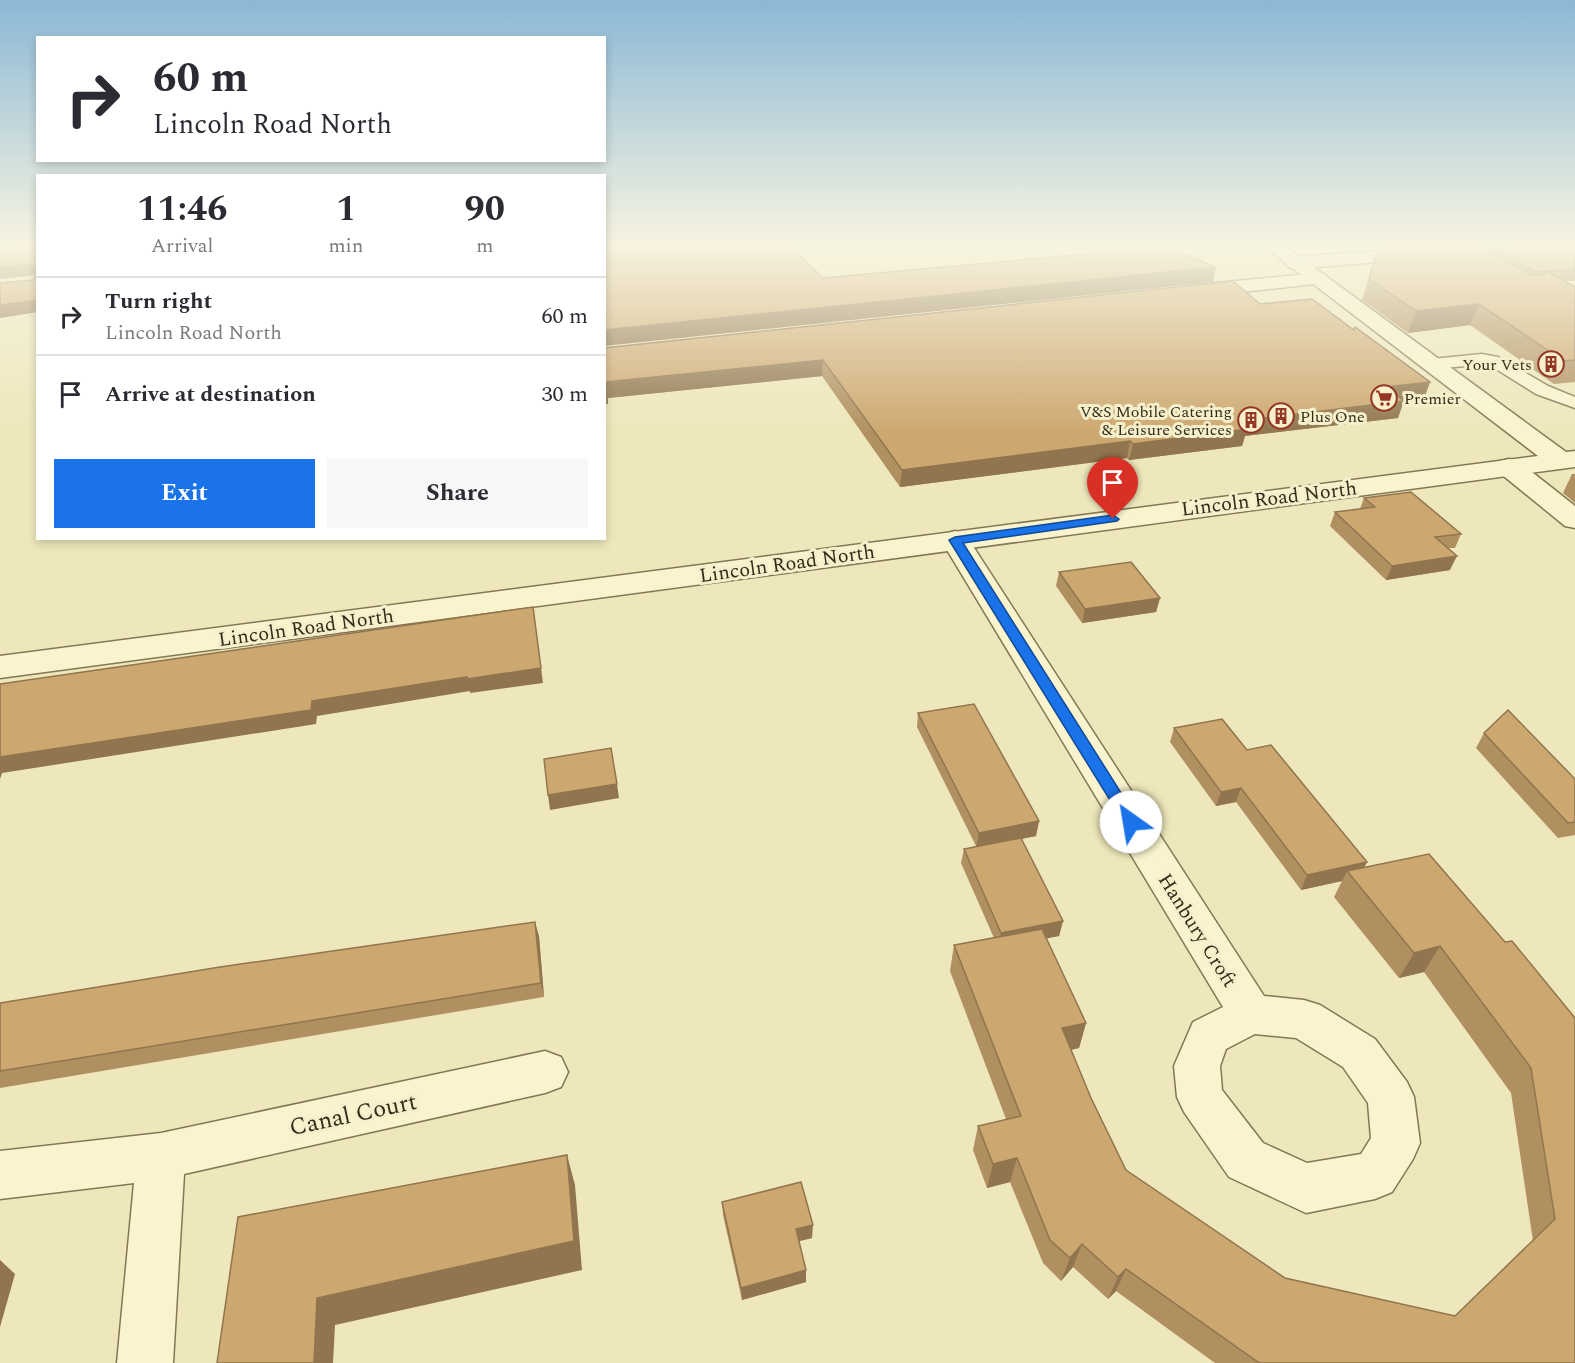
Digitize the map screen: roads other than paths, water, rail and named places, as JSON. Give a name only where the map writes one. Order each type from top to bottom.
[{"type":"street","points":[[1356,308],[1568,460]]},
{"type":"street","name":"Lincoln Road North","points":[[0,667],[1568,460]]},
{"type":"street","points":[[1509,467],[1575,520]]},
{"type":"street","name":"Hanbury Croft","points":[[955,540],[1251,1014]]},
{"type":"street","name":"Canal Court","points":[[0,1175],[161,1156],[545,1072]]},
{"type":"street","points":[[144,1363],[161,1156]]},
{"type":"lane","points":[[1432,364],[1482,358],[1492,360],[1542,390],[1575,403]]},
{"type":"place","name":"Your Vets","points":[[1551,364]]},
{"type":"place","name":"Premier","points":[[1384,398]]},
{"type":"place","name":"Plus One","points":[[1281,416]]},
{"type":"place","name":"V&S Mobile Catering & Leisure Services","points":[[1251,420]]}]
